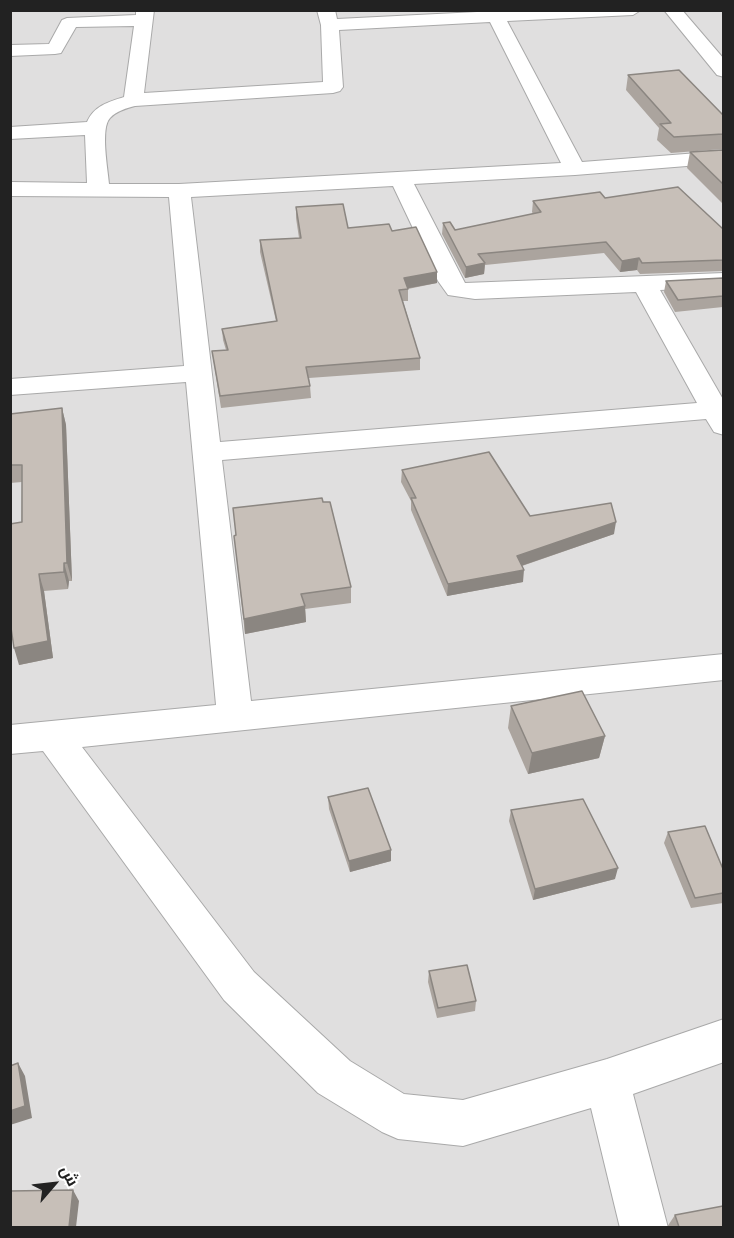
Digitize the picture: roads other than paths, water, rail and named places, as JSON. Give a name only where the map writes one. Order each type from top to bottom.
[{"type":"street","points":[[99,191],[95,128],[99,117],[105,112],[133,100],[333,87],[328,18],[496,17],[633,10]]},
{"type":"street","points":[[672,10],[723,71]]},
{"type":"street","points":[[10,51],[56,49],[68,24],[73,22],[145,15],[133,100]]},
{"type":"street","points":[[496,17],[575,169]]},
{"type":"street","points":[[10,133],[95,128]]},
{"type":"street","points":[[10,189],[179,191],[575,169],[723,157]]},
{"type":"street","points":[[401,179],[450,281],[457,290],[476,292],[723,280]]},
{"type":"street","points":[[179,191],[235,716]]},
{"type":"street","points":[[207,452],[719,418],[644,283]]},
{"type":"street","points":[[10,387],[199,373]]},
{"type":"street","points":[[10,740],[723,667]]},
{"type":"street","points":[[52,735],[239,986],[334,1077],[398,1116],[463,1123],[607,1081],[723,1040]]},
{"type":"street","points":[[607,1081],[644,1227]]}]
